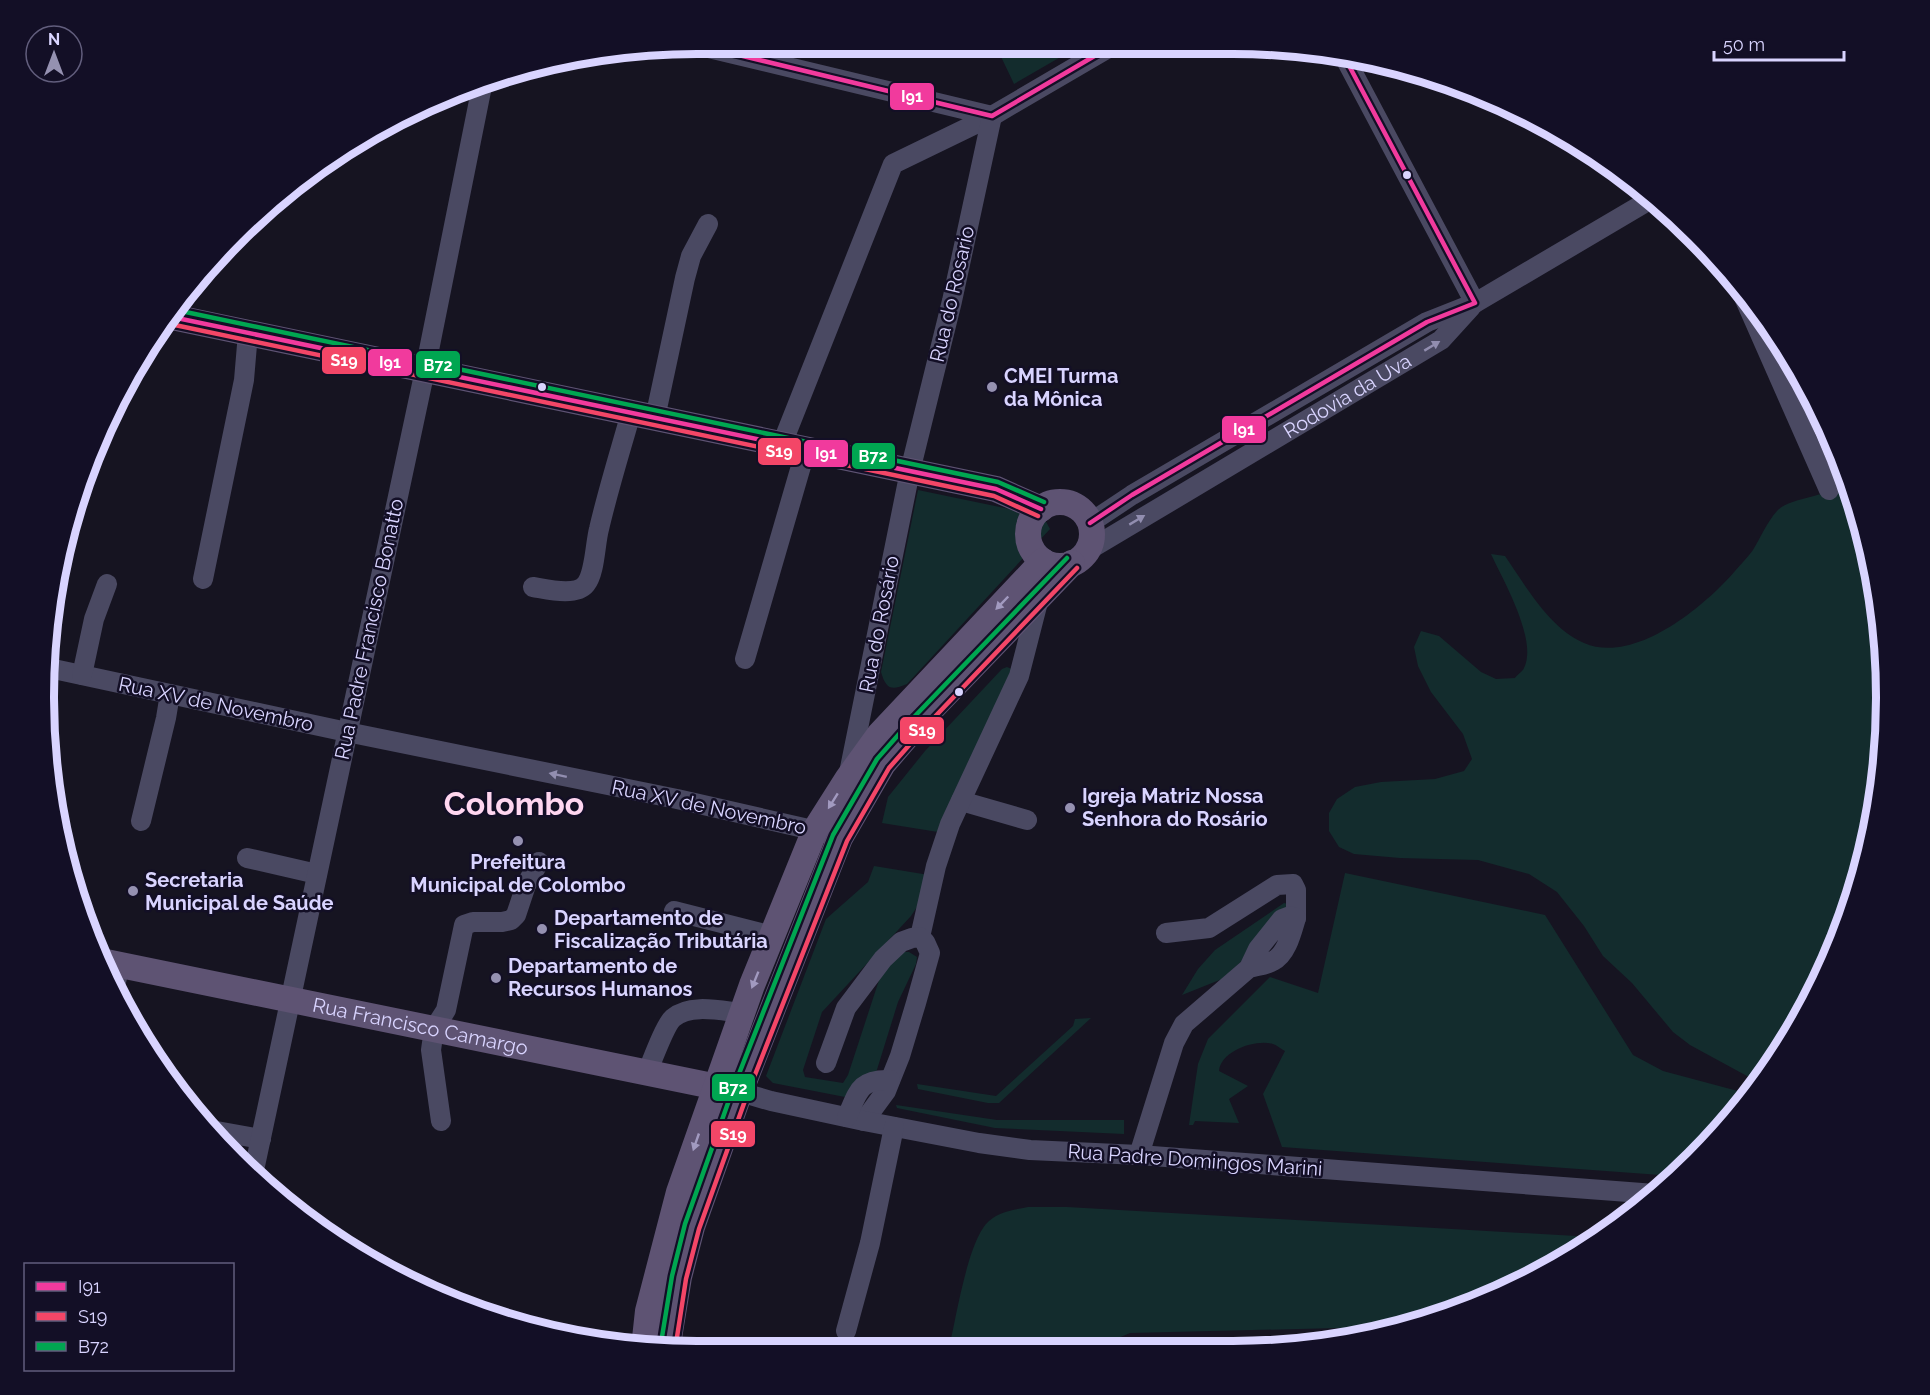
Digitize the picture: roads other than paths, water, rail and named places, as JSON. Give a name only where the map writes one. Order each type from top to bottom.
[{"type":"main road","points":[[178,318],[996,489],[1041,509]]},
{"type":"main road","points":[[1050,504],[1069,504],[1078,508],[1090,523],[1091,542],[1080,557],[1062,566],[1043,561],[1035,554],[1028,535],[1034,516],[1050,504]]},
{"type":"main road","name":"Rodovia da Uva","points":[[645,1339],[648,1311],[679,1192],[728,1089],[840,838],[883,764],[942,696],[1080,557]]},
{"type":"main road","name":"Rodovia da Uva","points":[[669,1340],[679,1276],[728,1089],[742,1013],[815,830],[879,735],[1043,561]]},
{"type":"main road","name":"Rua Francisco Camargo","points":[[115,970],[290,1000],[728,1089]]},
{"type":"street","points":[[732,54],[992,116]]},
{"type":"street","points":[[745,659],[794,447],[893,164],[992,116],[1098,54]]},
{"type":"street","points":[[1349,65],[1475,303]]},
{"type":"street","name":"Rua Padre Francisco Bonatto","points":[[252,1162],[261,1139],[425,370],[481,92]]},
{"type":"street","name":"Rua do Rosario","points":[[910,471],[952,301],[992,116]]},
{"type":"street","name":"Rodovia da Uva","points":[[1090,523],[1132,495],[1427,322],[1475,303],[1644,203]]},
{"type":"street","points":[[532,587],[567,591],[578,590],[586,584],[591,572],[598,530],[643,415],[691,256],[708,224]]},
{"type":"street","name":"Rodovia da Uva","points":[[1080,557],[1441,340],[1475,303]]},
{"type":"street","points":[[1755,322],[1829,490]]},
{"type":"street","points":[[203,579],[244,380],[248,333]]},
{"type":"street","name":"Rua do Rosário","points":[[848,778],[910,471]]},
{"type":"street","points":[[82,675],[94,619],[107,584]]},
{"type":"street","points":[[920,937],[936,866],[950,824],[1019,676],[1039,596]]},
{"type":"street","name":"Rua XV de Novembro","points":[[55,669],[677,799],[815,830],[840,838]]},
{"type":"street","points":[[141,821],[170,694]]},
{"type":"street","points":[[961,801],[1027,820]]},
{"type":"street","points":[[248,858],[317,874]]},
{"type":"street","points":[[441,1122],[431,1050],[434,1029],[446,1010],[464,926],[473,922],[511,920],[516,915],[526,885],[539,862]]},
{"type":"street","points":[[1139,1155],[1174,1042],[1184,1024],[1249,968],[1273,961],[1281,954],[1292,933],[1296,918],[1296,890],[1293,884],[1277,885],[1209,927],[1166,933]]},
{"type":"street","points":[[674,911],[773,936]]},
{"type":"street","points":[[826,1063],[846,1008],[883,959],[901,942],[920,937]]},
{"type":"street","points":[[855,1119],[859,1091],[875,1080],[890,1080],[900,1056],[930,953],[920,937]]},
{"type":"street","points":[[647,1073],[672,1019],[684,1011],[742,1013]]},
{"type":"street","name":"Rua Padre Domingos Marini","points":[[728,1089],[771,1101],[894,1127],[1030,1150],[1139,1155],[1642,1193]]},
{"type":"street","points":[[846,1331],[870,1244],[894,1127]]},
{"type":"street","points":[[223,1132],[261,1139]]},
{"type":"place","name":"CMEI Turma da Mônica","points":[[992,387]]},
{"type":"place","name":"Igreja Matriz Nossa Senhora do Rosário","points":[[1070,808]]},
{"type":"place","name":"Prefeitura Municipal de Colombo","points":[[518,841]]},
{"type":"place","name":"Secretaria Municipal de Saúde","points":[[133,891]]},
{"type":"place","name":"Departamento de Fiscalização Tributária","points":[[542,929]]},
{"type":"place","name":"Departamento de Recursos Humanos","points":[[496,978]]},
{"type":"district","name":"Colombo","points":[[514,804]]}]
